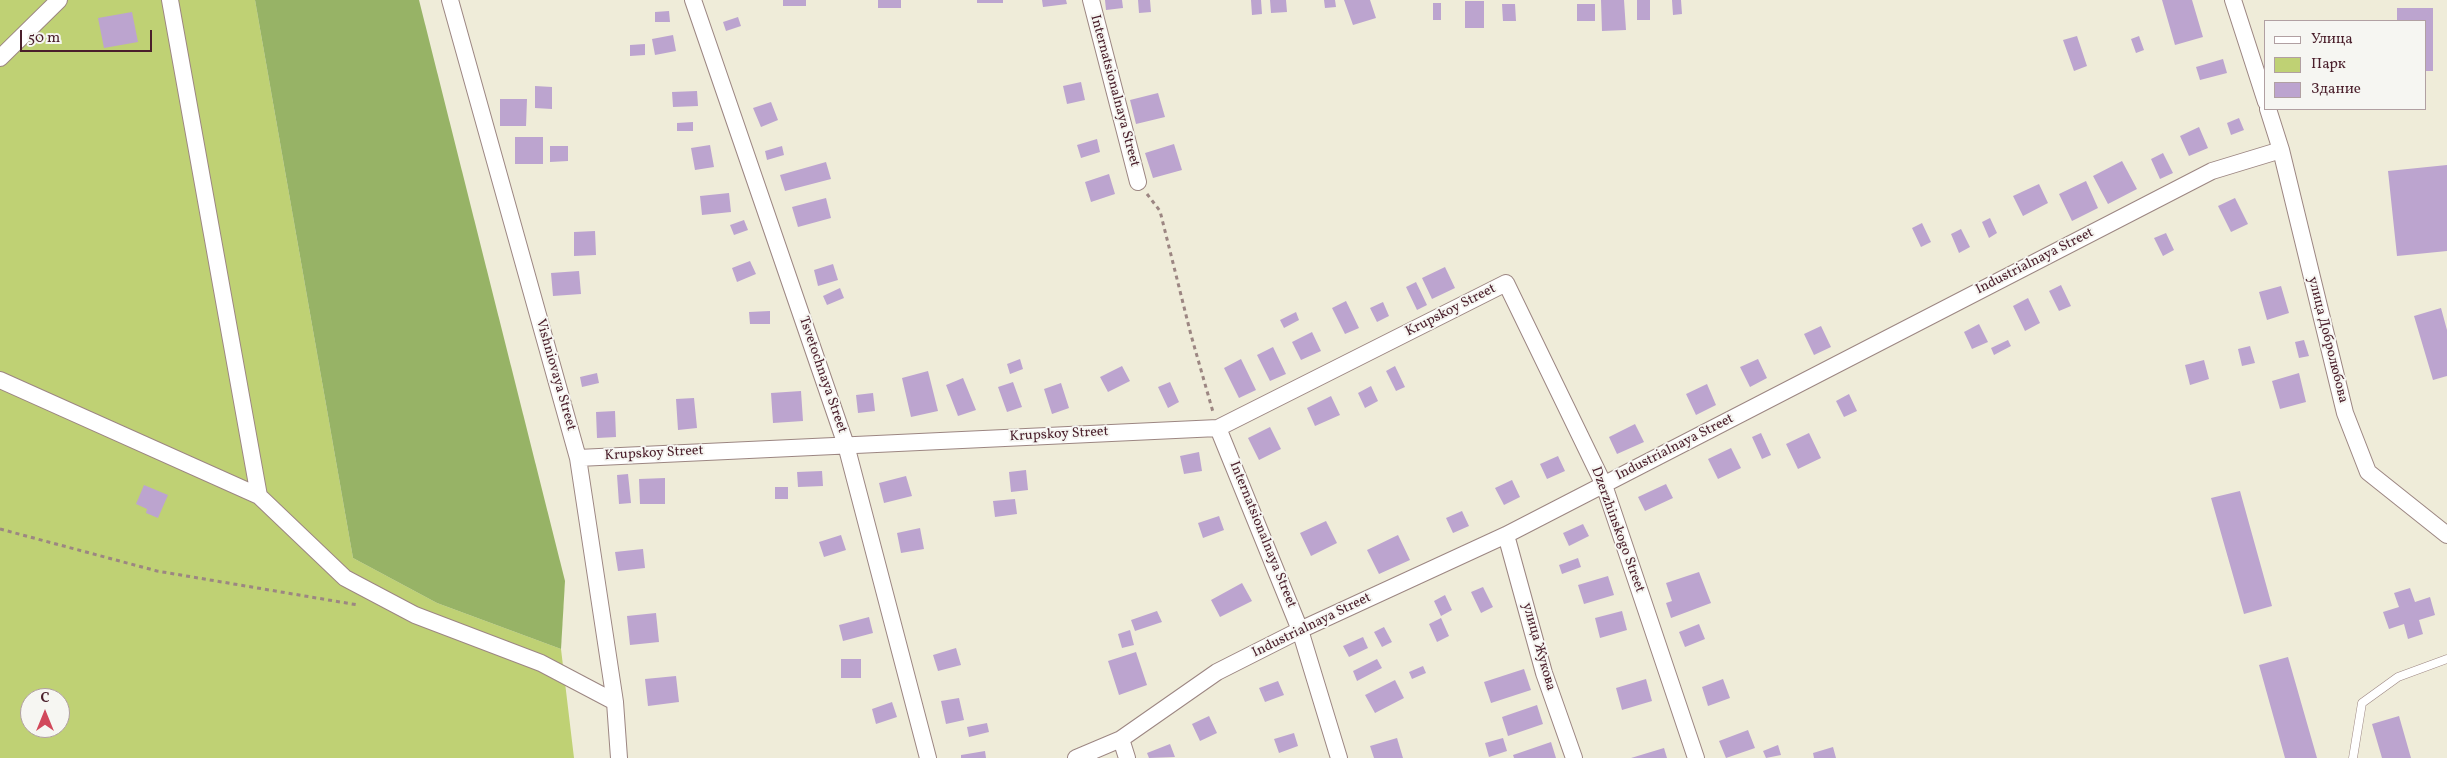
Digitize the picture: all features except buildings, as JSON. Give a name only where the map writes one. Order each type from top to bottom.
[{"type":"street","points":[[0,58],[59,0]]},
{"type":"street","points":[[170,0],[259,496]]},
{"type":"street","name":"Vishniovaya Street","points":[[450,0],[578,458],[615,702],[619,758]]},
{"type":"street","name":"Tsvetochnaya Street","points":[[693,0],[846,445],[928,758]]},
{"type":"street","name":"Internatsionalnaya Street","points":[[1091,0],[1138,182]]},
{"type":"street","points":[[2233,0],[2264,96]]},
{"type":"street","name":"улица Добролюбова","points":[[2268,110],[2281,150],[2345,413],[2368,472],[2447,535]]},
{"type":"street","name":"Industrialnaya Street","points":[[1076,758],[1121,739],[1217,672],[1300,630],[1506,535],[2212,170],[2281,150]]},
{"type":"street","name":"Krupskoy Street","points":[[578,458],[1218,428],[1506,284]]},
{"type":"street","name":"Dzerzhinskogo Street","points":[[1506,284],[1604,485],[1696,758]]},
{"type":"street","points":[[0,380],[259,496],[345,578],[415,615],[541,664],[615,702]]},
{"type":"street","name":"Internatsionalnaya Street","points":[[1218,428],[1300,630],[1339,758]]},
{"type":"street","name":"улица Жукова","points":[[1506,535],[1544,673],[1574,758]]},
{"type":"street","points":[[1121,739],[1127,758]]},
{"type":"lane","points":[[2353,758],[2362,703],[2398,677],[2447,659]]},
{"type":"path","points":[[1138,182],[1160,211],[1190,335],[1218,428]]},
{"type":"path","points":[[0,529],[157,570],[367,607]]},
{"type":"green space","points":[[0,0],[255,0],[353,558],[437,603],[561,649],[574,758],[0,758]]},
{"type":"green space","points":[[255,0],[419,0],[565,581],[561,649],[437,603],[353,558]]}]
